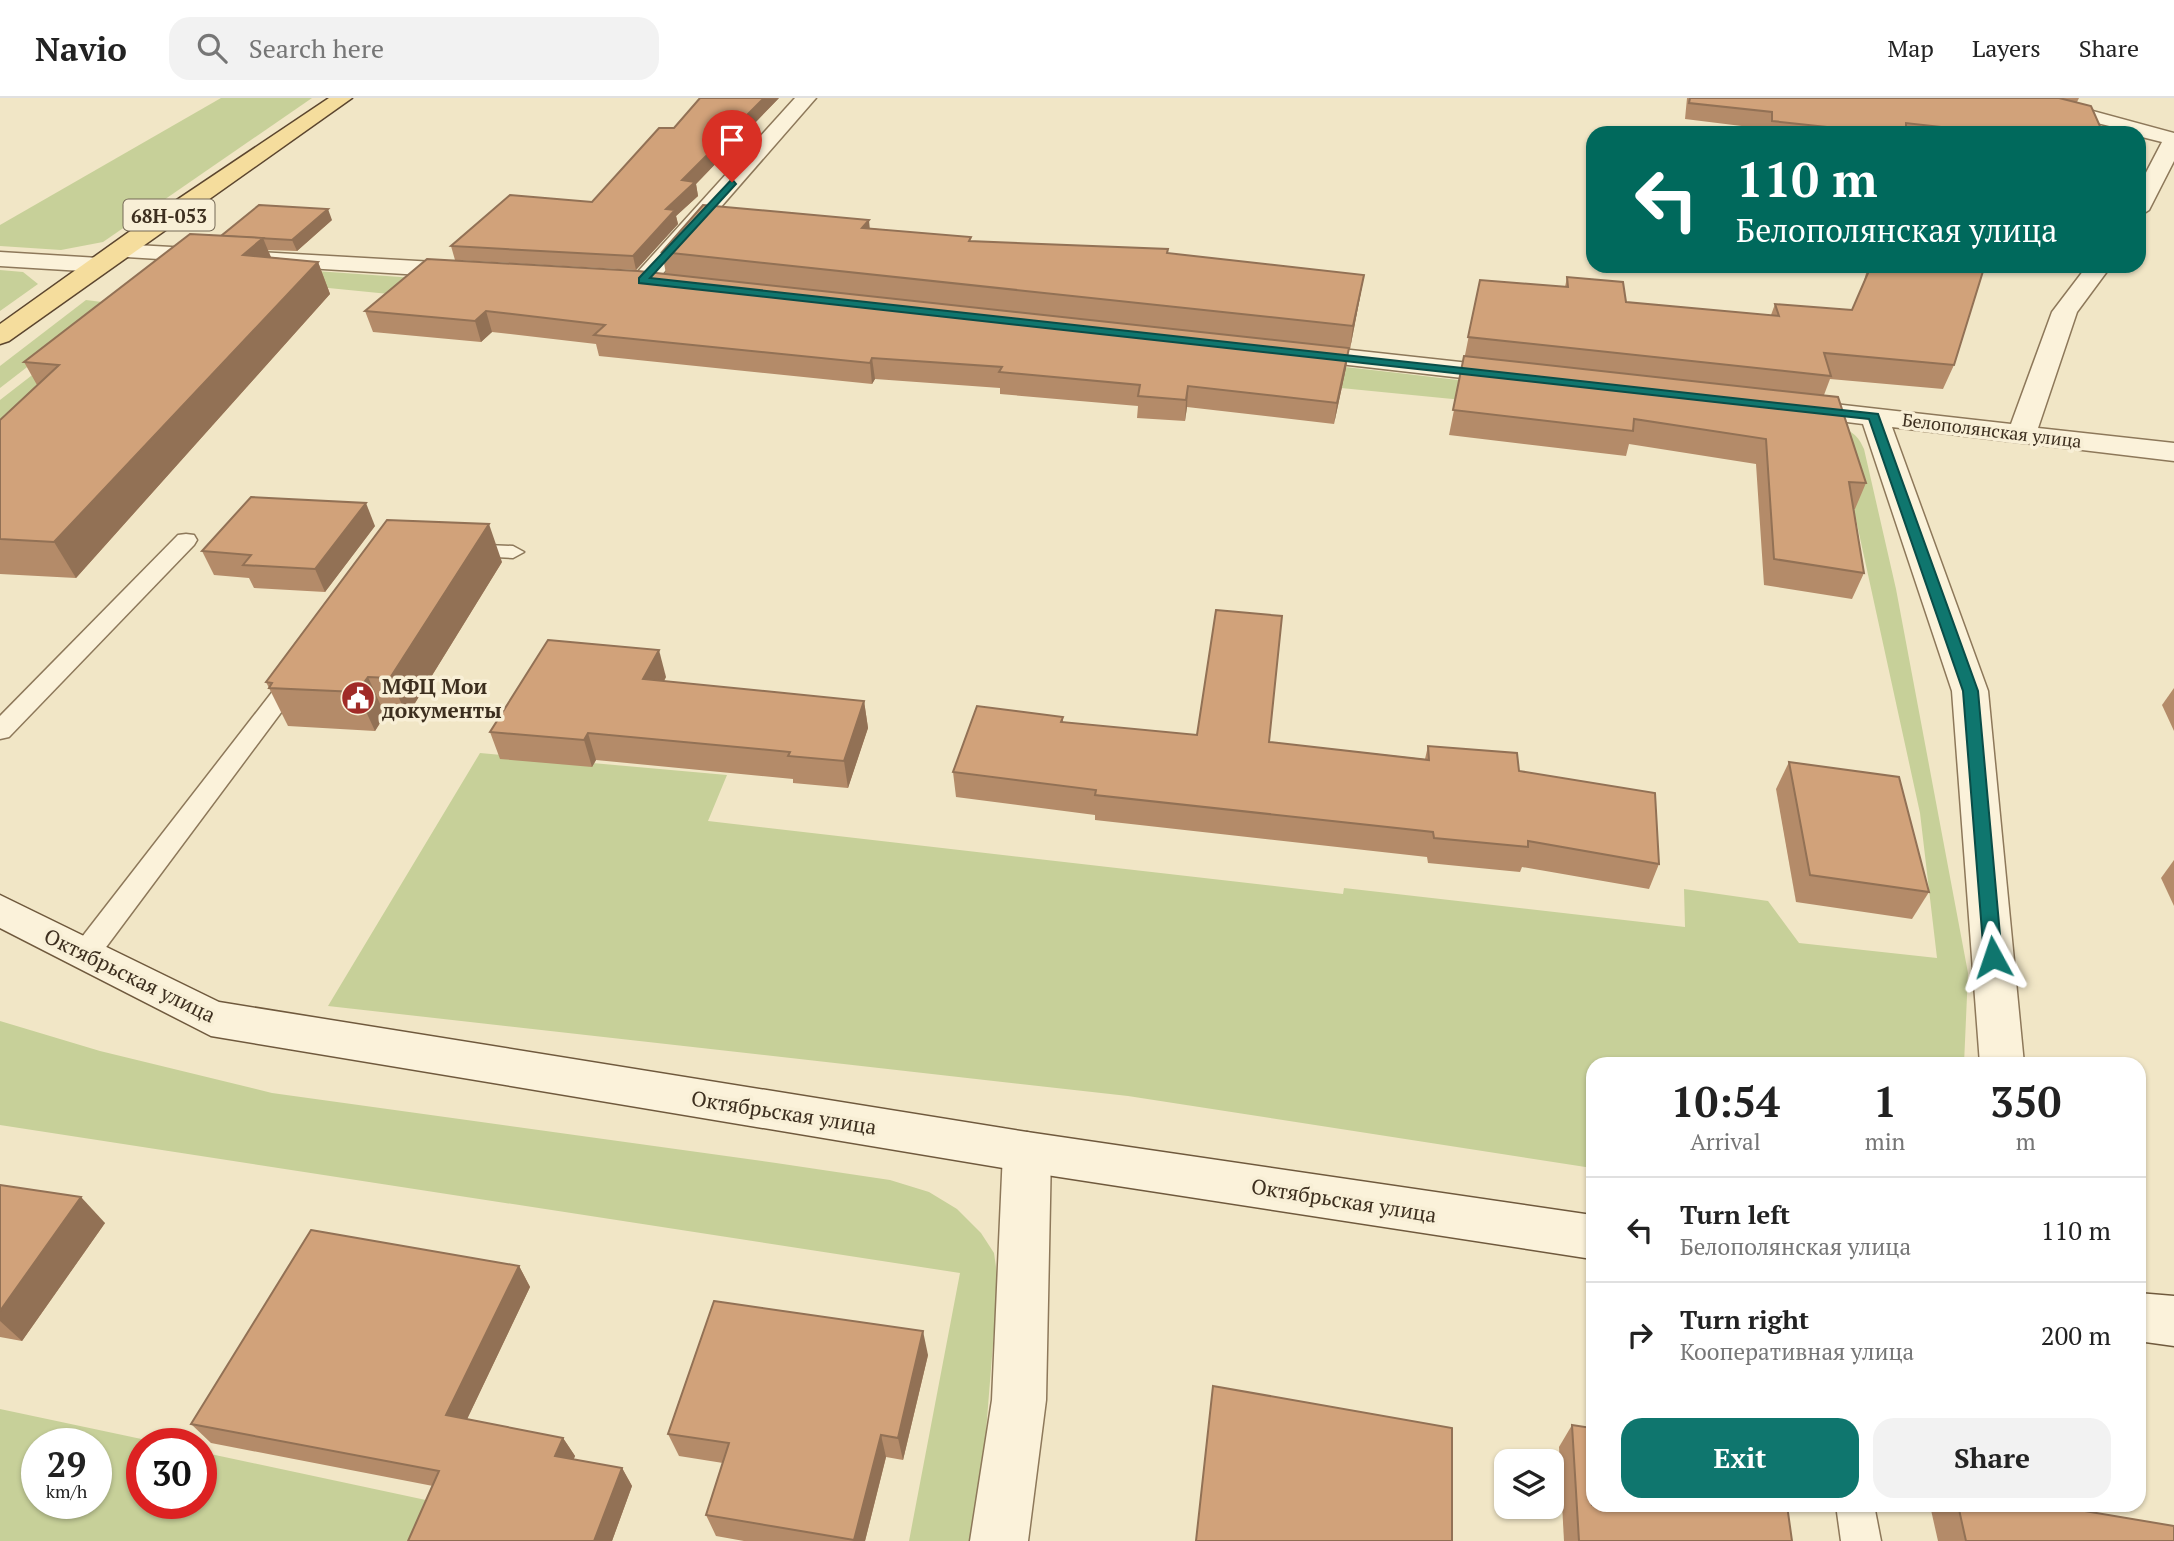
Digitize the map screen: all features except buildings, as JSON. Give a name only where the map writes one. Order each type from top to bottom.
[{"type":"main road","name":"68Н-053","points":[[0,336],[108,258],[342,98]]},
{"type":"street","points":[[643,281],[806,98]]},
{"type":"street","points":[[1990,98],[2041,103],[2124,126]]},
{"type":"street","points":[[2146,132],[2174,140],[2146,194]]},
{"type":"street","points":[[0,259],[180,254],[493,272]]},
{"type":"street","points":[[2022,434],[2065,312],[2094,273]]},
{"type":"street","points":[[615,279],[670,284]]},
{"type":"street","points":[[1265,349],[1542,379]]},
{"type":"street","name":"Белополянская улица","points":[[1764,404],[2174,452]]},
{"type":"street","points":[[1874,416],[1970,691],[2001,1057]]},
{"type":"street","name":"Октябрьская улица","points":[[0,910],[211,1018],[1027,1152],[1586,1236]]},
{"type":"street","points":[[999,1541],[1019,1400],[1027,1152]]},
{"type":"street","points":[[2146,1318],[2174,1321]]},
{"type":"lane","points":[[0,731],[186,540]]},
{"type":"lane","points":[[435,548],[513,552]]},
{"type":"lane","points":[[85,954],[312,657]]},
{"type":"lane","points":[[1856,1512],[1861,1541]]},
{"type":"green space","points":[[221,98],[312,98],[103,242],[61,250],[0,246],[0,225]]},
{"type":"green space","points":[[270,268],[859,316],[1251,356],[1837,426],[1847,430],[1857,437],[1864,449],[1896,589],[1968,973],[1964,1057],[1586,1057],[1586,1167],[1128,1096],[328,1006],[480,753],[727,775],[708,821],[1343,894],[1344,888],[1685,927],[1684,889],[1768,901],[1799,943],[1937,958],[1920,813],[1838,437],[278,283],[0,428],[0,400],[165,272]]},
{"type":"green space","points":[[0,270],[23,272],[38,284],[0,311]]},
{"type":"green space","points":[[86,300],[110,303],[0,388],[0,366]]},
{"type":"green space","points":[[0,1021],[100,1051],[272,1093],[890,1180],[929,1192],[957,1209],[981,1233],[994,1253],[998,1281],[985,1444],[971,1541],[909,1541],[960,1273],[0,1125]]},
{"type":"green space","points":[[0,1409],[90,1428],[21,1428],[21,1519],[112,1519],[112,1433],[126,1436],[126,1519],[217,1519],[217,1455],[496,1515],[432,1541],[0,1541]]},
{"type":"place","name":"МФЦ Мои документы","points":[[358,698]]},
{"type":"route","points":[[732,182],[643,281],[1874,416],[1970,691],[1993,957]]}]
